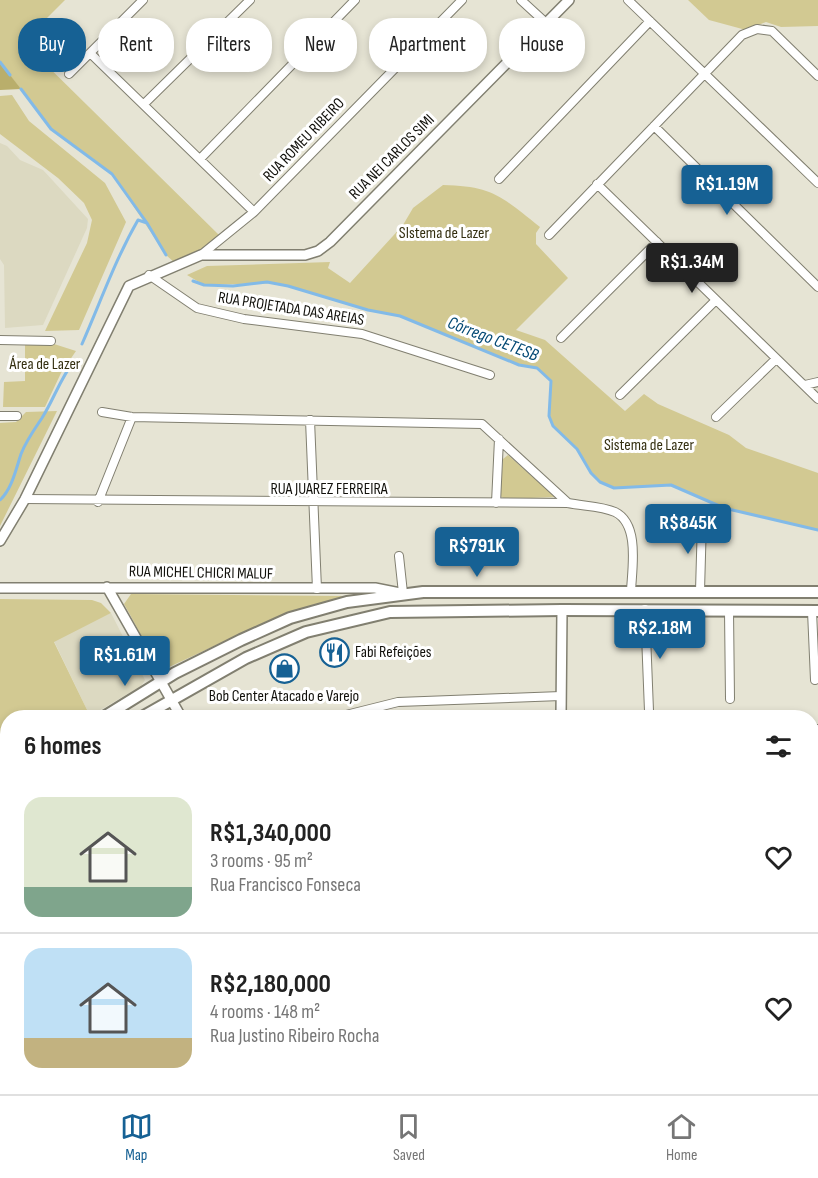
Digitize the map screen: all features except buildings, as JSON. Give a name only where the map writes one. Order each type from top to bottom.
[{"type":"main road","points":[[115,710],[202,659],[290,618],[347,602],[402,593],[818,592]]},
{"type":"main road","points":[[153,710],[246,658],[296,636],[364,617],[409,612],[562,609],[815,611]]},
{"type":"street","points":[[69,74],[143,0]]},
{"type":"street","points":[[144,105],[250,0]]},
{"type":"street","points":[[200,159],[355,0]]},
{"type":"street","name":"RUA ROMEU RIBEIRO","points":[[150,275],[198,256],[254,212],[462,0]]},
{"type":"street","points":[[521,0],[541,18]]},
{"type":"street","name":"RUA NEI CARLOS SIMI","points":[[551,18],[569,0]]},
{"type":"street","points":[[628,0],[818,183]]},
{"type":"street","points":[[499,179],[650,21]]},
{"type":"street","points":[[549,234],[742,35],[757,29],[772,31],[818,76]]},
{"type":"street","points":[[90,53],[254,212]]},
{"type":"street","name":"RUA NEI CARLOS SIMI","points":[[198,256],[305,255],[318,251],[330,242],[499,71]]},
{"type":"street","points":[[654,126],[817,284]]},
{"type":"street","points":[[597,184],[818,399]]},
{"type":"street","points":[[561,339],[657,242]]},
{"type":"street","points":[[0,541],[25,499],[95,357],[123,292],[135,281],[150,275]]},
{"type":"street","name":"RUA PROJETADA DAS AREIAS","points":[[150,275],[197,308],[244,319],[362,334],[490,375]]},
{"type":"street","points":[[620,395],[716,300]]},
{"type":"street","points":[[0,340],[51,341]]},
{"type":"street","points":[[716,417],[776,359]]},
{"type":"street","points":[[805,385],[818,382]]},
{"type":"street","points":[[102,412],[132,417],[482,424],[568,503]]},
{"type":"street","points":[[0,416],[16,416]]},
{"type":"street","points":[[98,502],[132,417]]},
{"type":"street","points":[[310,420],[317,589]]},
{"type":"street","points":[[496,503],[500,439]]},
{"type":"street","name":"RUA JUAREZ FERREIRA","points":[[25,499],[98,502],[568,503],[615,512],[626,524],[632,538],[631,591]]},
{"type":"street","points":[[700,591],[702,520]]},
{"type":"street","points":[[399,556],[402,593]]},
{"type":"street","points":[[107,587],[177,710]]},
{"type":"street","name":"RUA MICHEL CHICRI MALUF","points":[[0,588],[375,588],[402,593]]},
{"type":"street","points":[[561,710],[562,609]]},
{"type":"street","points":[[645,609],[649,710]]},
{"type":"street","points":[[729,610],[730,699]]},
{"type":"street","points":[[815,611],[815,681]]},
{"type":"street","points":[[366,710],[398,702],[561,696]]},
{"type":"shaded area","points":[[0,62],[21,89],[0,90]]},
{"type":"shaded area","points":[[0,143],[7,146],[20,160],[43,170],[88,219],[87,228],[43,325],[5,328],[4,265],[0,259]]},
{"type":"shaded area","points":[[111,613],[145,680],[141,686],[100,710],[87,710],[54,641]]},
{"type":"green space","points":[[0,0],[65,0],[47,18],[18,18],[18,72],[53,72],[219,235],[198,253],[175,263],[166,255],[112,174],[51,129],[0,62]]},
{"type":"green space","points":[[688,0],[818,0],[818,26],[781,27],[766,22],[746,30],[709,20]]},
{"type":"green space","points":[[12,95],[29,121],[105,183],[126,222],[79,330],[45,331],[87,243],[92,220],[84,203],[58,178],[0,134],[0,96]]},
{"type":"green space","name":"Sistema de Lazer","points":[[443,185],[486,191],[516,208],[540,227],[536,233],[536,244],[568,278],[516,330],[545,340],[625,411],[644,394],[658,404],[729,435],[746,448],[818,473],[818,530],[724,508],[671,485],[614,488],[600,482],[591,473],[577,449],[553,426],[549,416],[551,381],[537,369],[519,365],[400,316],[368,310],[278,283],[204,285],[187,275],[207,266],[330,262],[328,268],[350,283],[403,225],[413,208]]},
{"type":"green space","name":"Área de Lazer","points":[[25,344],[54,344],[76,351],[61,373],[45,407],[3,407],[4,382],[25,381]]},
{"type":"green space","points":[[57,411],[0,526],[0,423],[16,422],[26,412]]},
{"type":"green space","points":[[508,455],[555,497],[505,499],[500,496],[503,459]]},
{"type":"green space","points":[[131,594],[344,596],[274,618],[167,668],[161,668],[124,604]]},
{"type":"green space","points":[[0,599],[92,600],[101,603],[111,613],[54,642],[87,710],[0,710]]},
{"type":"waterway","points":[[0,62],[10,75]]},
{"type":"waterway","points":[[21,89],[51,129],[112,174],[147,223]]},
{"type":"waterway","name":"Córrego CETESB","points":[[82,344],[115,265],[138,220],[147,223],[166,255]]},
{"type":"waterway","name":"Córrego CETESB","points":[[193,281],[204,285],[233,286],[267,282],[288,286],[368,310],[400,316],[519,365],[537,368],[551,381],[549,416],[553,426],[577,449],[591,473],[600,482],[614,488],[671,485],[724,508],[818,530]]},
{"type":"waterway","name":"Córrego CETESB","points":[[0,500],[11,485],[25,445],[74,361]]},
{"type":"place","name":"Fabi Refeições","points":[[334,652]]},
{"type":"place","name":"Bob Center Atacado e Varejo","points":[[284,668]]},
{"type":"park label","name":"SIstema de Lazer","points":[[444,233]]}]
